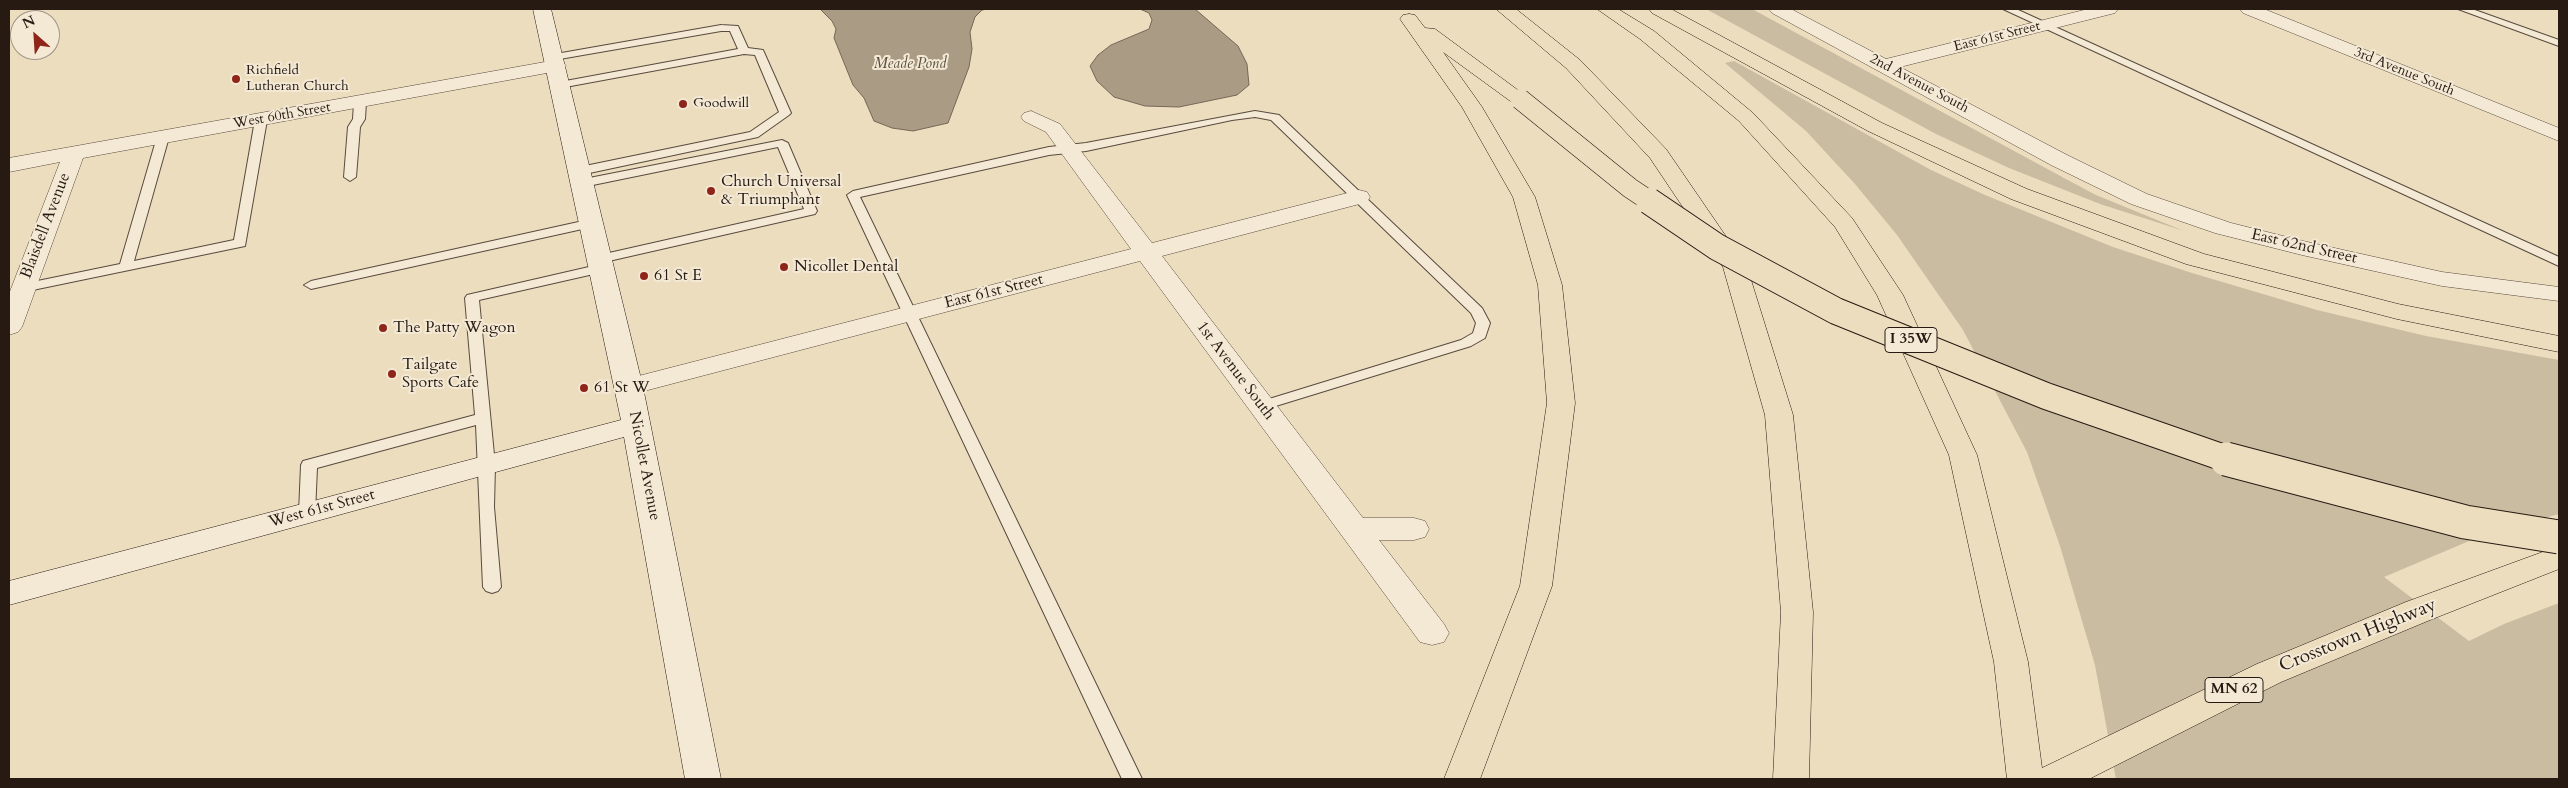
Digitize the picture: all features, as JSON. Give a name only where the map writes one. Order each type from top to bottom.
[{"type":"highway","points":[[1505,9],[1573,64],[1658,154],[1735,267],[1779,415],[1797,612],[1791,779]]},
{"type":"highway","name":"I 35W","points":[[1606,9],[1647,35],[1746,117],[1844,223],[1890,295],[1963,455],[2011,662],[2025,779]]},
{"type":"highway","points":[[1658,9],[1875,127],[2019,194],[2195,258],[2397,310],[2559,344]]},
{"type":"highway","points":[[1404,14],[1520,99],[1630,188],[1717,247],[1836,311],[2046,396],[2245,465],[2465,522],[2559,537]]},
{"type":"highway","points":[[1404,14],[1472,107],[1524,197],[1550,285],[1561,402],[1536,586],[1462,779]]},
{"type":"highway","points":[[2397,310],[2559,331]]},
{"type":"highway","name":"Crosstown Highway","points":[[2055,779],[2269,673],[2418,611],[2559,557]]},
{"type":"street","name":"Nicollet Avenue","points":[[542,9],[629,387],[703,779]]},
{"type":"street","name":"2nd Avenue South","points":[[1778,9],[2059,160]]},
{"type":"street","name":"East 61st Street","points":[[1885,65],[2108,9]]},
{"type":"street","name":"3rd Avenue South","points":[[2249,9],[2559,135]]},
{"type":"street","name":"West 60th Street","points":[[9,165],[360,102],[557,70]]},
{"type":"street","name":"1st Avenue South","points":[[1031,117],[1053,128],[1432,633]]},
{"type":"street","name":"Blaisdell Avenue","points":[[9,326],[74,154]]},
{"type":"street","name":"East 62nd Street","points":[[2059,160],[2139,198],[2222,228],[2442,279],[2559,294]]},
{"type":"street","name":"East 61st Street","points":[[629,387],[1359,197]]},
{"type":"street","name":"West 61st Street","points":[[9,593],[636,425]]},
{"type":"street","points":[[1354,529],[1414,529]]},
{"type":"lane","points":[[2008,9],[2559,262]]},
{"type":"lane","points":[[2463,9],[2559,43]]},
{"type":"lane","points":[[557,70],[630,58],[721,28],[734,28],[744,51]]},
{"type":"lane","points":[[557,70],[630,58],[744,51],[760,52],[786,113],[754,135],[581,177]]},
{"type":"lane","points":[[350,177],[354,127],[359,119],[360,102]]},
{"type":"lane","points":[[1132,779],[852,195],[1049,151],[1069,149],[1256,114],[1275,117],[1477,310],[1483,323],[1480,335],[1466,343],[1262,406]]},
{"type":"lane","points":[[23,288],[240,243],[261,120]]},
{"type":"lane","points":[[126,267],[163,137]]},
{"type":"lane","points":[[492,587],[486,507],[488,465],[472,298],[601,263],[811,211],[782,143],[581,177]]},
{"type":"lane","points":[[311,285],[592,223]]},
{"type":"lane","points":[[307,512],[309,465],[483,418]]},
{"type":"shaded area","points":[[1706,9],[1752,9],[2096,195],[2184,231],[2100,204],[2009,168],[1936,134]]},
{"type":"shaded area","points":[[1734,61],[1931,170],[1985,195],[2113,247],[2192,273],[2317,310],[2426,336],[2559,360],[2559,514],[2481,536],[2384,577],[2469,641],[2504,624],[2559,603],[2559,779],[2116,779],[2095,665],[2060,546],[2027,452],[1963,330],[1897,235],[1855,184],[1806,131],[1725,63]]},
{"type":"water","name":"Meade Pond","points":[[820,9],[988,9],[982,10],[975,17],[970,32],[972,49],[969,67],[948,123],[913,131],[892,128],[874,121],[864,98],[853,85],[834,38],[836,29],[832,21]]},
{"type":"water","points":[[1140,9],[1195,9],[1238,46],[1247,64],[1249,85],[1237,95],[1179,107],[1145,106],[1114,97],[1097,81],[1090,66],[1098,55],[1111,45],[1149,29],[1152,20],[1149,13]]},
{"type":"place","name":"Richfield Lutheran Church","points":[[236,79]]},
{"type":"place","name":"Goodwill","points":[[683,104]]},
{"type":"place","name":"Church Universal & Triumphant","points":[[711,191]]},
{"type":"place","name":"Nicollet Dental","points":[[784,267]]},
{"type":"place","name":"61 St E","points":[[644,276]]},
{"type":"place","name":"The Patty Wagon","points":[[383,328]]},
{"type":"place","name":"Tailgate Sports Cafe","points":[[392,374]]},
{"type":"place","name":"61 St W","points":[[584,388]]}]
